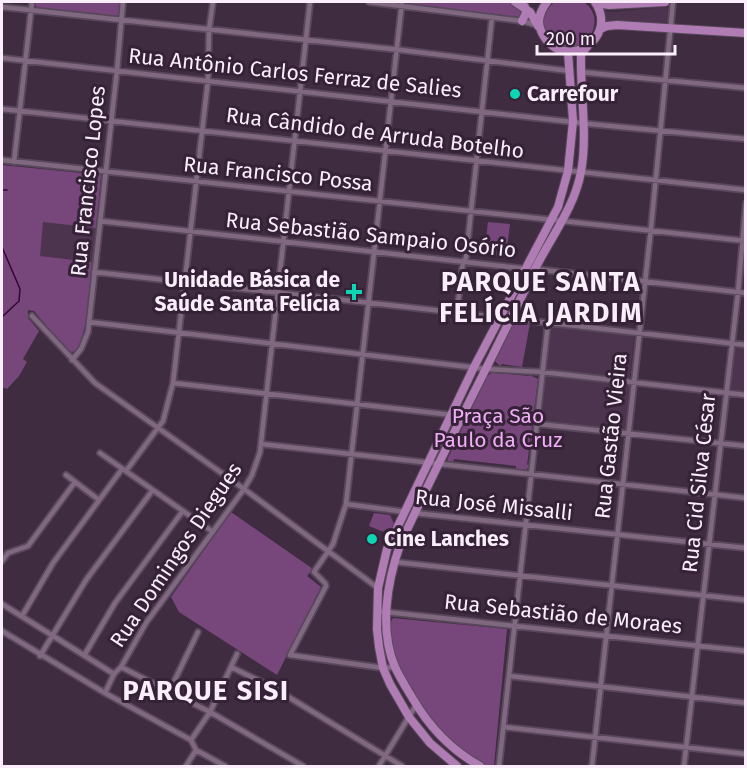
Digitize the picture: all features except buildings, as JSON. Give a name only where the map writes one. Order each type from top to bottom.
[{"type":"main road","points":[[515,2],[525,7],[535,17],[549,44],[568,51],[587,47]]},
{"type":"main road","points":[[539,26],[540,13],[547,2]]},
{"type":"main road","points":[[596,2],[609,5],[665,2]]},
{"type":"main road","points":[[457,766],[430,743],[410,717],[383,668],[377,629],[378,588],[387,549],[440,464],[535,268],[569,209],[581,172],[584,123],[580,54],[594,41],[600,29],[600,13],[596,2]]},
{"type":"main road","points":[[522,21],[526,13],[525,7]]},
{"type":"main road","points":[[600,29],[616,25],[746,33]]},
{"type":"main road","points":[[480,766],[445,742],[416,705],[395,667],[389,645],[386,612],[395,562],[429,463],[474,367],[558,207],[568,171],[573,121],[568,51]]},
{"type":"street","points":[[14,162],[32,2]]},
{"type":"street","name":"Rua Francisco Lopes","points":[[72,360],[85,341],[89,322],[123,2]]},
{"type":"street","points":[[22,616],[53,562],[99,500],[163,421],[173,383],[180,333],[208,80],[209,30],[213,2]]},
{"type":"street","name":"Rua Domingos Diegues","points":[[105,693],[114,674],[122,667],[146,623],[252,475],[261,444],[310,2]]},
{"type":"street","points":[[369,2],[401,4],[533,22],[539,26]]},
{"type":"street","name":"Rua Gastão Vieira","points":[[592,766],[635,383],[673,2]]},
{"type":"street","points":[[395,667],[383,668],[290,655],[326,586],[314,572],[335,540],[346,504],[398,50],[401,4]]},
{"type":"street","points":[[2,7],[570,71]]},
{"type":"street","points":[[457,311],[463,262],[466,258],[492,17]]},
{"type":"street","name":"Rua Antônio Carlos Ferraz de Salies","points":[[2,58],[746,139]]},
{"type":"street","points":[[580,72],[746,88]]},
{"type":"street","name":"Rua Cândido de Arruda Botelho","points":[[2,109],[746,190]]},
{"type":"street","name":"Rua Francisco Possa","points":[[2,160],[744,241]]},
{"type":"street","name":"Rua Cid Silva César","points":[[684,766],[730,343],[744,241],[746,203]]},
{"type":"street","name":"Rua Sebastião Sampaio Osório","points":[[100,221],[746,293]]},
{"type":"street","points":[[94,272],[746,345]]},
{"type":"street","points":[[32,316],[95,382],[378,588]]},
{"type":"street","points":[[89,322],[486,369],[542,372],[746,395]]},
{"type":"street","points":[[499,766],[548,323]]},
{"type":"street","points":[[173,383],[358,403],[462,418]]},
{"type":"street","points":[[538,424],[746,446]]},
{"type":"street","points":[[261,444],[746,498]]},
{"type":"street","points":[[100,453],[213,532]]},
{"type":"street","points":[[66,475],[99,500]]},
{"type":"street","points":[[2,561],[8,553],[28,546],[75,482]]},
{"type":"street","points":[[40,656],[86,580],[152,491]]},
{"type":"street","name":"Rua José Missalli","points":[[346,504],[410,513],[746,548]]},
{"type":"street","points":[[85,654],[115,603],[182,512]]},
{"type":"street","points":[[395,562],[746,600]]},
{"type":"street","points":[[2,604],[114,674]]},
{"type":"street","name":"Rua Sebastião de Moraes","points":[[377,611],[746,651]]},
{"type":"street","points":[[2,631],[40,656],[191,740],[196,750],[225,766]]},
{"type":"street","points":[[169,692],[198,632]]},
{"type":"street","points":[[191,740],[210,712],[237,654]]},
{"type":"street","points":[[122,667],[210,712],[303,766]]},
{"type":"street","points":[[231,667],[272,687],[402,766]]},
{"type":"street","points":[[509,676],[746,703]]},
{"type":"street","points":[[379,766],[416,705]]},
{"type":"street","points":[[504,727],[746,753]]},
{"type":"street","points":[[186,766],[196,750]]},
{"type":"shaded area","points":[[666,7],[668,9],[667,21],[663,25],[602,25],[603,11]]},
{"type":"shaded area","points":[[43,221],[96,228],[92,262],[39,256]]},
{"type":"shaded area","points":[[553,327],[632,336],[634,339],[630,377],[623,380],[547,369],[545,366],[549,331]]},
{"type":"shaded area","points":[[740,346],[745,347],[745,393],[732,391],[729,384],[733,351]]},
{"type":"shaded area","points":[[548,375],[629,385],[632,390],[626,429],[541,421],[545,378]]},
{"type":"green space","points":[[35,2],[120,2],[119,16],[39,8]]},
{"type":"green space","points":[[405,2],[510,2],[523,10],[519,17]]},
{"type":"green space","points":[[554,2],[584,2],[589,7],[593,12],[594,26],[589,39],[579,45],[568,47],[549,36],[544,27],[545,15]]},
{"type":"green space","points":[[2,165],[101,175],[96,228],[43,222],[40,256],[92,262],[86,319],[77,351],[67,350],[34,311],[28,310],[28,318],[39,331],[23,359],[27,362],[19,376],[7,389],[2,387]]},
{"type":"green space","points":[[488,222],[510,224],[506,257],[484,254]]},
{"type":"green space","name":"Praça São Paulo da Cruz","points":[[518,323],[530,323],[522,367],[502,364],[500,366],[495,361],[511,326]]},
{"type":"green space","name":"Praça São Paulo da Cruz","points":[[494,371],[530,375],[538,379],[527,465],[529,464],[524,471],[516,470],[516,466],[454,459],[453,463],[447,460],[487,376]]},
{"type":"green space","points":[[231,512],[313,569],[307,576],[321,587],[277,675],[179,612],[171,597]]},
{"type":"green space","points":[[374,513],[390,515],[394,524],[389,534],[369,526]]},
{"type":"green space","points":[[393,618],[507,629],[494,765],[486,766],[454,744],[415,699],[405,681],[392,644],[390,627]]},
{"type":"waterway","points":[[2,190],[7,190]]},
{"type":"waterway","points":[[2,247],[20,289],[19,301],[2,317]]},
{"type":"place","name":"Carrefour","points":[[515,94]]},
{"type":"place","name":"Unidade Básica de Saúde Santa Felícia","points":[[354,292]]},
{"type":"place","name":"Cine Lanches","points":[[372,539]]},
{"type":"district","name":"PARQUE SANTA FELÍCIA JARDIM","points":[[541,298]]},
{"type":"district","name":"PARQUE SISI","points":[[206,691]]}]
